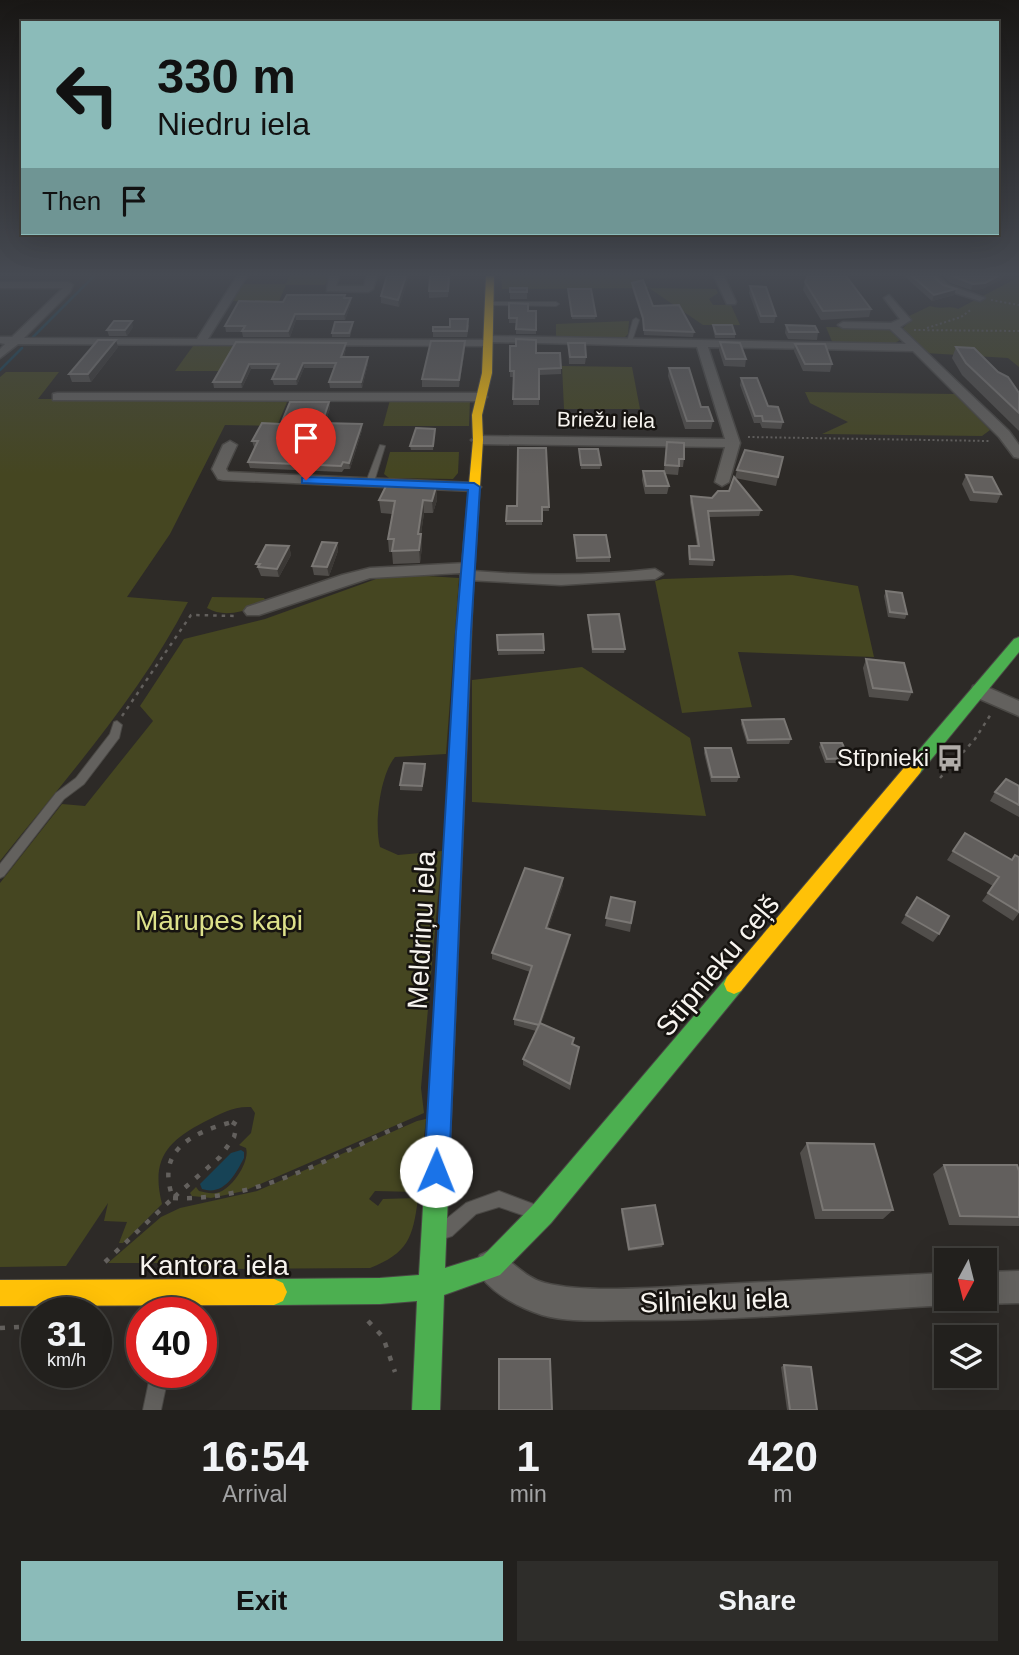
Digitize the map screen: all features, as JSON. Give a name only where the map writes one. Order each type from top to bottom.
[{"type":"street","points":[[0,355],[14,342]]},
{"type":"street","points":[[89,342],[373,342]]},
{"type":"street","name":"Meldriņu iela","points":[[426,1410],[429,1287],[467,572],[478,440],[477,415],[487,373],[488,342]]},
{"type":"street","points":[[648,342],[914,348]]},
{"type":"street","points":[[908,342],[1019,454]]},
{"type":"street","points":[[701,344],[733,440],[722,481]]},
{"type":"street","points":[[57,397],[481,397]]},
{"type":"street","name":"Briežu iela","points":[[478,440],[733,440]]},
{"type":"street","points":[[230,445],[219,469],[223,475],[474,487]]},
{"type":"street","points":[[254,611],[370,573],[467,572],[560,582],[655,574]]},
{"type":"street","name":"Stīpnieku ceļš","points":[[429,1287],[491,1266],[542,1214],[1019,642]]},
{"type":"street","points":[[980,691],[1019,709]]},
{"type":"street","name":"Silnieku iela","points":[[491,1266],[517,1287],[543,1299],[573,1303],[660,1304],[934,1290]]},
{"type":"street","name":"Kantora iela","points":[[0,1293],[380,1291],[429,1287]]},
{"type":"street","points":[[998,1288],[1019,1287]]},
{"type":"lane","points":[[370,482],[382,446]]},
{"type":"lane","points":[[0,873],[60,796],[80,781],[115,735],[117,724]]},
{"type":"lane","points":[[433,1242],[471,1208],[499,1199],[542,1214]]},
{"type":"lane","points":[[176,1297],[177,1292]]},
{"type":"lane","points":[[152,1410],[157,1388]]},
{"type":"path","points":[[733,440],[1010,442]]},
{"type":"path","points":[[117,724],[191,615],[232,617],[254,611]]},
{"type":"path","points":[[173,1198],[210,1199],[246,1191],[416,1118],[438,1112]]},
{"type":"path","points":[[100,1267],[165,1210],[173,1198],[216,1160],[231,1143],[237,1125],[232,1122],[218,1125],[184,1141],[171,1159],[167,1173],[167,1187],[173,1198]]},
{"type":"path","points":[[366,1320],[382,1333],[389,1348],[396,1378]]},
{"type":"path","points":[[0,1328],[21,1327]]},
{"type":"green space","points":[[832,342],[897,342],[892,345],[833,344]]},
{"type":"green space","points":[[913,342],[1019,342],[1019,367],[1008,358],[925,353]]},
{"type":"green space","points":[[193,346],[233,346],[221,371],[175,371]]},
{"type":"green space","points":[[562,366],[632,367],[640,409],[564,409]]},
{"type":"green space","points":[[6,372],[59,372],[38,399],[281,399],[287,402],[277,426],[225,425],[170,534],[127,597],[188,602],[169,637],[124,704],[0,861],[0,377]]},
{"type":"green space","points":[[805,392],[955,394],[990,430],[982,436],[822,434],[848,422],[810,403]]},
{"type":"green space","points":[[470,399],[469,426],[383,426],[390,400]]},
{"type":"green space","points":[[390,452],[459,452],[458,473],[453,479],[389,478],[384,474]]},
{"type":"green space","name":"Mārupes kapi","points":[[411,575],[459,578],[446,754],[395,757],[385,775],[378,813],[380,847],[398,855],[442,851],[421,1088],[424,1113],[244,1191],[211,1198],[192,1196],[190,1193],[196,1187],[199,1191],[208,1193],[222,1191],[240,1172],[246,1159],[246,1148],[239,1145],[251,1133],[255,1113],[251,1107],[227,1111],[191,1129],[171,1145],[160,1164],[159,1189],[162,1204],[123,1243],[119,1243],[127,1222],[104,1221],[108,1203],[66,1266],[0,1267],[0,883],[62,804],[85,806],[153,721],[140,706],[184,639],[265,619],[376,579]]},
{"type":"green space","points":[[792,575],[858,586],[874,657],[738,652],[752,707],[682,713],[655,581]]},
{"type":"green space","points":[[212,597],[264,598],[267,603],[237,612],[221,613],[207,608]]},
{"type":"green space","points":[[582,667],[690,738],[706,816],[472,802],[472,680]]},
{"type":"green space","points":[[426,1119],[418,1192],[375,1191],[369,1199],[378,1206],[383,1199],[418,1198],[411,1234],[401,1250],[370,1268],[230,1269],[181,1263],[108,1263],[161,1217],[180,1208],[257,1191]]},
{"type":"water","points":[[241,1150],[244,1152],[244,1158],[223,1187],[217,1190],[202,1189],[200,1184],[231,1153]]},
{"type":"building","points":[[96,342],[115,342],[88,374],[69,374]]},
{"type":"building","points":[[236,342],[346,343],[341,357],[368,357],[361,382],[329,382],[336,363],[303,363],[296,379],[272,379],[279,364],[249,364],[241,382],[213,382]]},
{"type":"building","points":[[431,342],[465,342],[459,380],[422,379]]},
{"type":"building","points":[[516,342],[536,342],[536,353],[560,353],[561,368],[539,369],[539,399],[513,399],[514,371],[510,371],[510,346],[516,346]]},
{"type":"building","points":[[720,342],[740,343],[746,359],[726,359]]},
{"type":"building","points":[[568,343],[585,343],[586,357],[570,357]]},
{"type":"building","points":[[795,344],[825,344],[832,364],[805,364]]},
{"type":"building","points":[[956,347],[974,348],[998,372],[1008,377],[1019,393],[1019,413],[966,363]]},
{"type":"building","points":[[669,368],[689,368],[701,407],[708,407],[713,421],[687,421]]},
{"type":"building","points":[[741,378],[757,378],[768,406],[778,407],[783,422],[763,421],[762,416],[755,416]]},
{"type":"building","points":[[290,402],[329,402],[322,423],[362,424],[349,463],[343,462],[341,466],[248,462],[258,441],[252,441],[262,423],[281,424]]},
{"type":"building","points":[[416,428],[435,429],[433,446],[410,446]]},
{"type":"building","points":[[667,442],[684,443],[684,459],[679,459],[679,466],[665,465]]},
{"type":"building","points":[[518,448],[546,448],[549,507],[542,507],[542,521],[506,521],[507,506],[517,506]]},
{"type":"building","points":[[579,449],[598,449],[601,465],[581,465]]},
{"type":"building","points":[[745,450],[783,457],[778,477],[737,470]]},
{"type":"building","points":[[643,471],[664,471],[669,486],[646,486]]},
{"type":"building","points":[[966,475],[992,477],[1001,494],[974,492]]},
{"type":"building","points":[[734,477],[761,510],[708,511],[714,560],[690,559],[689,546],[699,546],[691,496],[712,498],[718,491],[729,491]]},
{"type":"building","points":[[386,486],[436,487],[432,501],[423,500],[418,534],[421,534],[419,550],[392,551],[394,539],[388,539],[395,501],[379,500]]},
{"type":"building","points":[[574,535],[606,535],[610,557],[577,558]]},
{"type":"building","points":[[322,542],[337,543],[327,567],[312,566]]},
{"type":"building","points":[[266,545],[289,546],[277,569],[258,567],[260,564],[256,564]]},
{"type":"building","points":[[886,591],[902,593],[907,614],[890,612]]},
{"type":"building","points":[[619,614],[625,649],[593,649],[588,615]]},
{"type":"building","points":[[543,634],[544,650],[498,650],[497,635]]},
{"type":"building","points":[[866,659],[904,663],[912,692],[873,688]]},
{"type":"building","points":[[784,719],[791,739],[748,740],[742,720]]},
{"type":"building","points":[[821,743],[842,743],[849,758],[827,759]]},
{"type":"building","points":[[705,748],[731,748],[739,777],[712,777]]},
{"type":"building","points":[[404,763],[425,764],[422,786],[400,785]]},
{"type":"building","points":[[1006,779],[1019,786],[1019,805],[995,792]]},
{"type":"building","points":[[965,833],[1012,860],[1015,855],[1019,857],[1019,912],[988,893],[999,877],[953,851]]},
{"type":"building","points":[[525,868],[563,878],[546,928],[570,935],[539,1025],[514,1019],[532,966],[492,953]]},
{"type":"building","points":[[611,897],[635,902],[631,923],[606,918]]},
{"type":"building","points":[[917,897],[949,916],[939,934],[906,915]]},
{"type":"building","points":[[540,1023],[574,1038],[572,1044],[579,1047],[570,1084],[523,1059]]},
{"type":"building","points":[[807,1143],[874,1144],[893,1210],[823,1210]]},
{"type":"building","points":[[944,1165],[1017,1165],[1019,1217],[960,1216]]},
{"type":"building","points":[[655,1205],[663,1244],[629,1249],[622,1209]]},
{"type":"building","points":[[499,1359],[550,1359],[552,1410],[499,1410]]},
{"type":"building","points":[[784,1365],[811,1367],[817,1410],[790,1410]]},
{"type":"waterway","points":[[0,370],[22,348]]},
{"type":"traffic: fast","points":[[426,1410],[440,1077],[466,595]]},
{"type":"traffic: fast","points":[[914,768],[1019,642]]},
{"type":"traffic: fast","points":[[274,1292],[380,1291],[429,1287],[491,1266],[542,1214],[734,984]]},
{"type":"traffic: slow","points":[[466,595],[478,440],[477,415],[487,373],[488,342]]},
{"type":"traffic: slow","points":[[734,984],[914,768]]},
{"type":"traffic: slow","points":[[0,1293],[274,1292]]},
{"type":"place","name":"Stīpnieki","points":[[950,758]]},
{"type":"route","points":[[306,480],[474,487],[463,632],[436,1171]]}]
